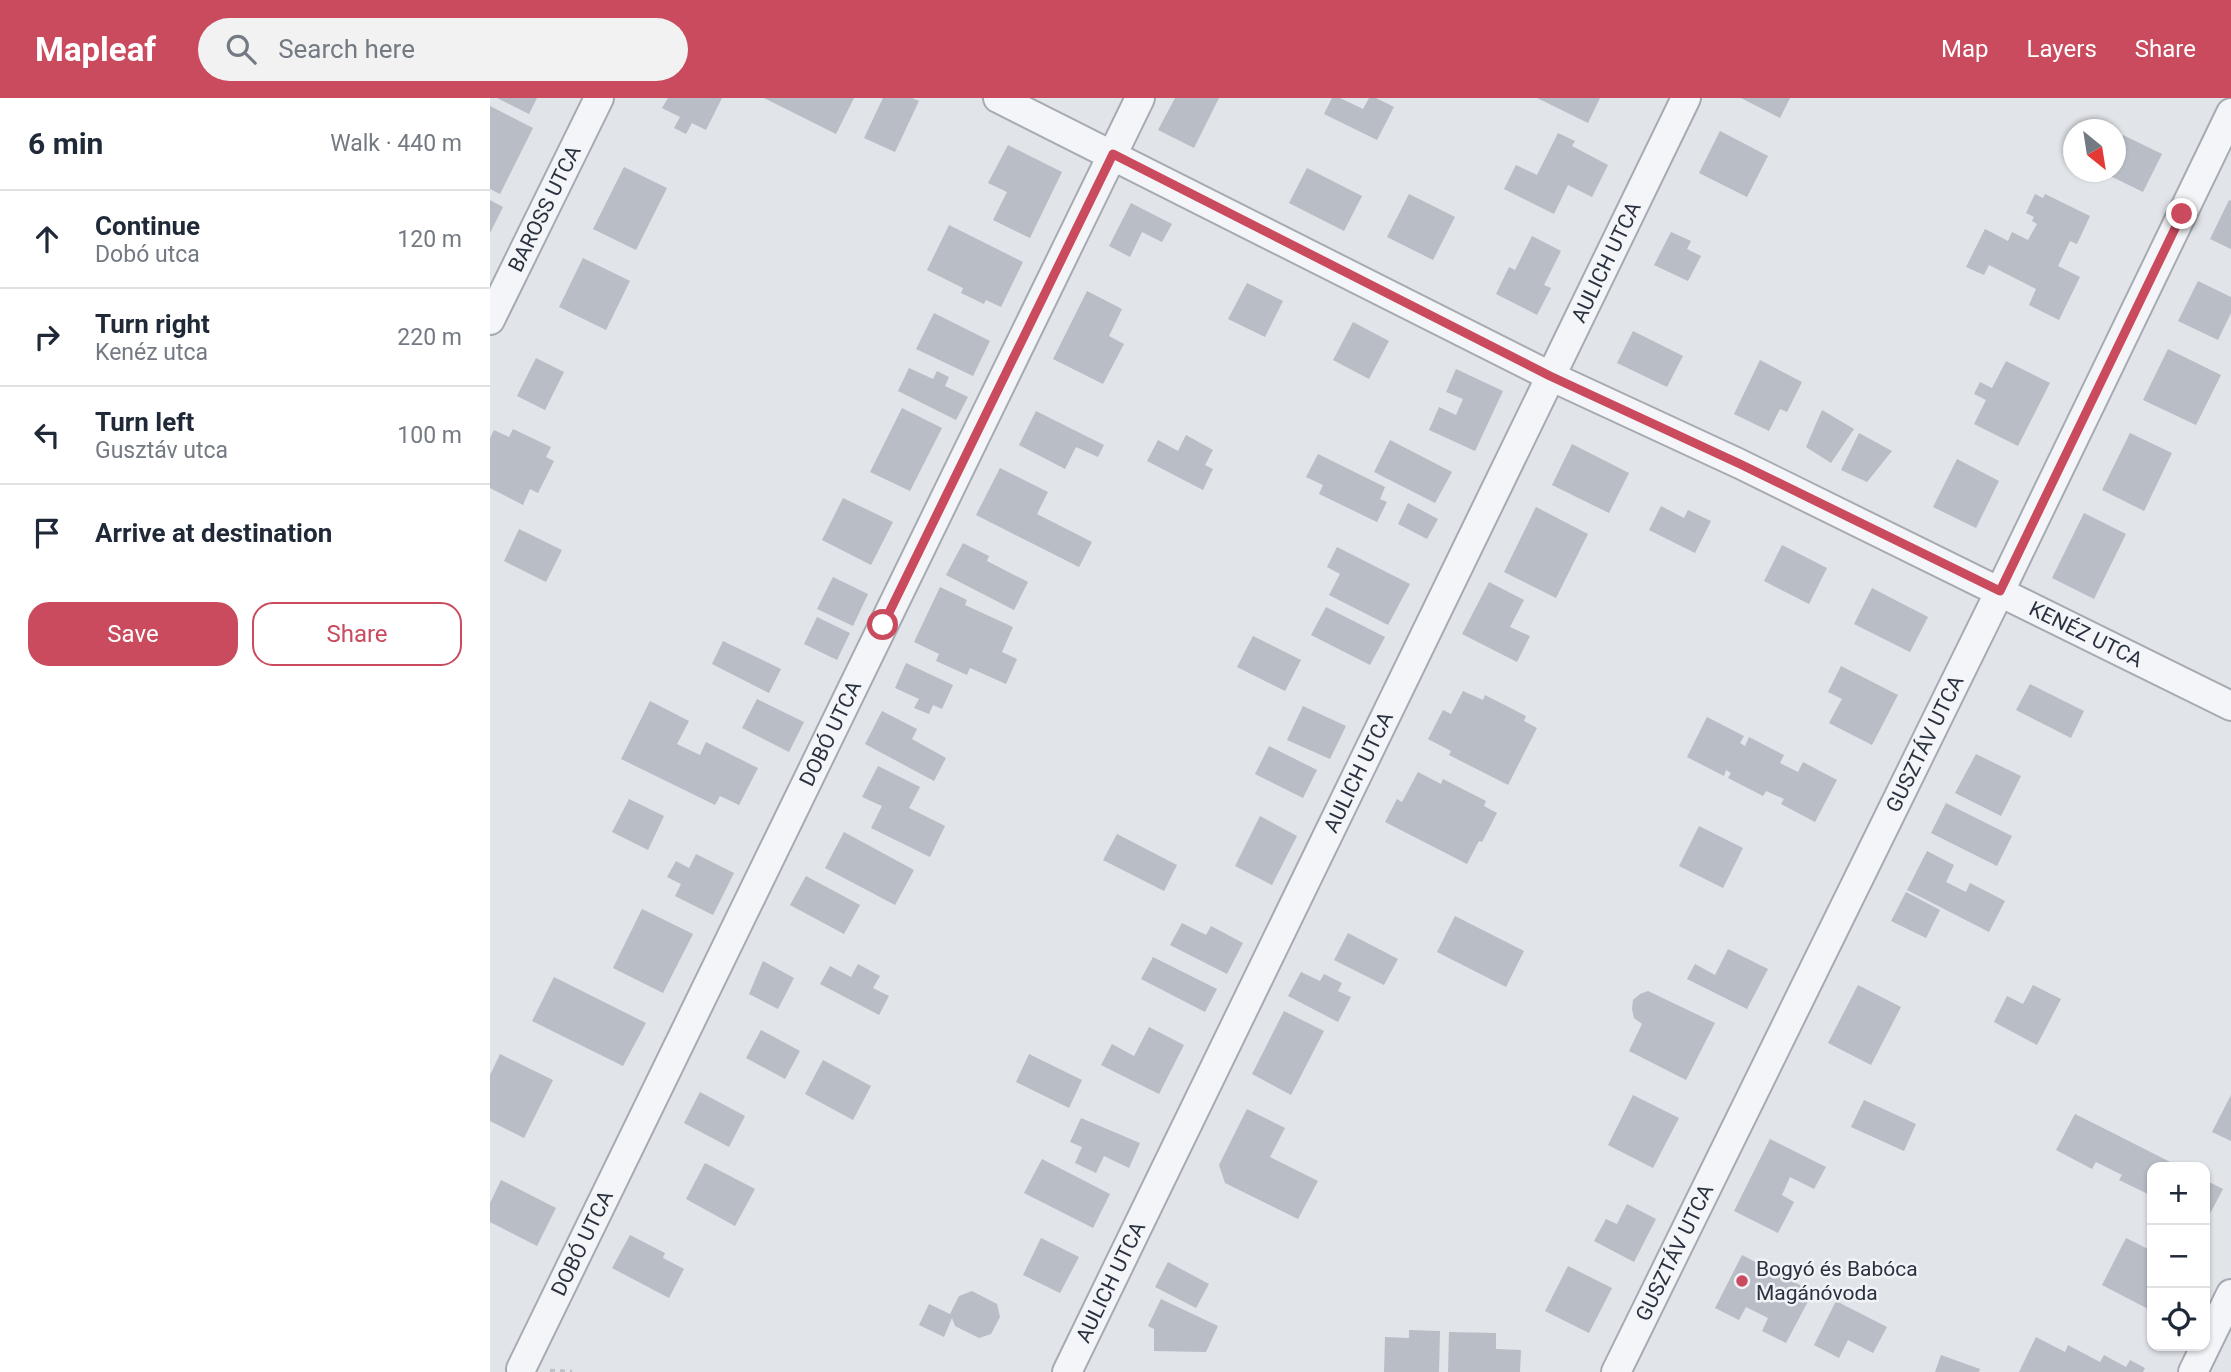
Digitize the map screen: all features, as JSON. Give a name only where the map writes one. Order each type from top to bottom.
[{"type":"street","name":"BAROSS UTCA","points":[[490,320],[599,98]]},
{"type":"street","name":"KENÉZ UTCA","points":[[999,98],[1550,376],[1740,464],[2231,706]]},
{"type":"street","name":"DOBÓ UTCA","points":[[521,1369],[1140,98]]},
{"type":"street","name":"AULICH UTCA","points":[[1067,1372],[1686,98]]},
{"type":"street","name":"GUSZTÁV UTCA","points":[[1616,1372],[2000,591],[2231,113]]},
{"type":"street","points":[[2193,1372],[2231,1294]]},
{"type":"building","points":[[497,98],[537,98],[529,114]]},
{"type":"building","points":[[668,98],[722,98],[706,130],[692,123],[686,134],[674,128],[680,117],[662,108]]},
{"type":"building","points":[[764,98],[854,98],[836,134]]},
{"type":"building","points":[[883,98],[912,98],[919,101],[895,152],[864,138]]},
{"type":"building","points":[[1175,98],[1219,98],[1194,148],[1158,130]]},
{"type":"building","points":[[1332,98],[1340,98],[1363,109],[1369,98],[1376,98],[1394,107],[1377,140],[1324,114]]},
{"type":"building","points":[[1537,98],[1600,98],[1588,123]]},
{"type":"building","points":[[1741,98],[1790,98],[1780,118]]},
{"type":"building","points":[[490,106],[533,128],[500,194],[490,189]]},
{"type":"building","points":[[1720,131],[1768,156],[1747,197],[1699,173]]},
{"type":"building","points":[[1558,133],[1575,141],[1572,146],[1608,165],[1592,197],[1568,185],[1554,214],[1504,189],[1516,165],[1537,175]]},
{"type":"building","points":[[2126,136],[2162,154],[2143,192],[2122,182],[2126,182]]},
{"type":"building","points":[[1008,145],[1062,172],[1030,238],[993,220],[1007,192],[988,183]]},
{"type":"building","points":[[624,167],[667,188],[636,250],[593,229]]},
{"type":"building","points":[[1307,168],[1362,196],[1344,231],[1289,203]]},
{"type":"building","points":[[1409,194],[1455,217],[1433,260],[1387,237]]},
{"type":"building","points":[[2035,194],[2043,198],[2045,194],[2090,216],[2077,244],[2070,241],[2058,266],[2080,277],[2059,320],[2029,305],[2036,289],[1989,265],[1984,275],[1966,267],[1985,229],[2008,241],[2012,232],[2028,240],[2037,224],[2032,221],[2034,217],[2026,213]]},
{"type":"building","points":[[490,200],[503,207],[490,233]]},
{"type":"building","points":[[2229,200],[2231,201],[2231,249],[2210,239]]},
{"type":"building","points":[[1131,203],[1172,224],[1162,242],[1142,232],[1130,257],[1109,246]]},
{"type":"building","points":[[949,225],[1023,262],[1001,307],[986,300],[984,304],[961,293],[963,288],[927,270]]},
{"type":"building","points":[[1671,232],[1691,241],[1687,249],[1701,256],[1688,281],[1654,265]]},
{"type":"building","points":[[1532,236],[1561,251],[1544,285],[1551,288],[1537,315],[1496,294],[1509,267],[1515,270]]},
{"type":"building","points":[[583,258],[630,281],[606,330],[559,307]]},
{"type":"building","points":[[2198,281],[2231,297],[2231,313],[2218,340],[2178,321]]},
{"type":"building","points":[[1247,283],[1283,301],[1265,337],[1228,319]]},
{"type":"building","points":[[1087,291],[1122,309],[1109,336],[1124,344],[1103,384],[1053,359]]},
{"type":"building","points":[[934,313],[990,341],[973,376],[916,349]]},
{"type":"building","points":[[1353,322],[1389,341],[1369,379],[1333,360]]},
{"type":"building","points":[[1633,331],[1683,356],[1667,387],[1617,363]]},
{"type":"building","points":[[2168,349],[2221,375],[2196,425],[2143,400]]},
{"type":"building","points":[[536,358],[564,372],[545,410],[517,396]]},
{"type":"building","points":[[1760,360],[1802,382],[1787,412],[1780,409],[1769,431],[1734,414]]},
{"type":"building","points":[[2006,361],[2050,383],[2018,446],[1974,424],[1986,400],[1974,394],[1980,382],[1992,388]]},
{"type":"building","points":[[909,368],[933,379],[937,371],[949,377],[945,386],[968,397],[956,420],[898,391]]},
{"type":"building","points":[[1456,369],[1503,391],[1475,451],[1429,430],[1439,407],[1456,415],[1463,399],[1446,392]]},
{"type":"building","points":[[902,408],[942,428],[910,491],[870,472]]},
{"type":"building","points":[[1822,410],[1854,429],[1831,463],[1806,447]]},
{"type":"building","points":[[1036,411],[1104,445],[1098,457],[1076,447],[1065,469],[1019,445]]},
{"type":"building","points":[[513,429],[551,447],[546,457],[554,461],[538,493],[530,489],[523,505],[490,488],[490,438],[494,430],[509,437]]},
{"type":"building","points":[[1859,433],[1892,451],[1867,482],[1841,470]]},
{"type":"building","points":[[2130,433],[2172,453],[2144,511],[2102,490]]},
{"type":"building","points":[[1186,435],[1213,450],[1205,465],[1213,469],[1203,490],[1147,461],[1158,440],[1178,451]]},
{"type":"building","points":[[1390,440],[1452,472],[1435,503],[1374,472]]},
{"type":"building","points":[[1572,444],[1629,473],[1609,513],[1552,485]]},
{"type":"building","points":[[1318,454],[1385,487],[1380,499],[1387,502],[1377,522],[1319,494],[1323,485],[1306,477]]},
{"type":"building","points":[[1957,459],[1999,481],[1976,528],[1933,507]]},
{"type":"building","points":[[1000,468],[1048,492],[1037,514],[1092,542],[1079,567],[976,515]]},
{"type":"building","points":[[843,498],[893,522],[871,565],[822,540]]},
{"type":"building","points":[[1408,503],[1438,519],[1427,539],[1398,524]]},
{"type":"building","points":[[1661,506],[1684,518],[1688,510],[1711,521],[1695,553],[1649,530]]},
{"type":"building","points":[[1536,507],[1588,534],[1556,598],[1504,572]]},
{"type":"building","points":[[2084,513],[2126,534],[2094,599],[2052,578]]},
{"type":"building","points":[[519,529],[562,550],[546,582],[504,561]]},
{"type":"building","points":[[963,543],[989,556],[987,561],[1028,582],[1014,610],[946,575]]},
{"type":"building","points":[[1782,545],[1827,568],[1809,604],[1764,581]]},
{"type":"building","points":[[1337,547],[1410,584],[1388,625],[1329,595],[1340,574],[1327,567]]},
{"type":"building","points":[[833,577],[868,594],[853,626],[817,609]]},
{"type":"building","points":[[1489,582],[1524,600],[1510,627],[1530,636],[1517,662],[1462,634]]},
{"type":"building","points":[[940,587],[967,600],[965,605],[1013,627],[1002,652],[1017,659],[1006,684],[970,668],[967,675],[936,661],[939,654],[914,642]]},
{"type":"building","points":[[1872,588],[1928,617],[1910,652],[1854,624]]},
{"type":"building","points":[[1326,607],[1385,637],[1370,665],[1311,635]]},
{"type":"building","points":[[817,617],[850,633],[837,660],[804,644]]},
{"type":"building","points":[[1253,636],[1301,660],[1285,691],[1237,667]]},
{"type":"building","points":[[723,641],[781,669],[769,693],[712,664]]},
{"type":"building","points":[[906,663],[953,685],[942,709],[933,705],[929,714],[914,708],[919,699],[895,688]]},
{"type":"building","points":[[1841,666],[1898,695],[1872,745],[1829,723],[1842,699],[1828,692]]},
{"type":"building","points":[[2030,684],[2084,711],[2071,738],[2016,710]]},
{"type":"building","points":[[1463,691],[1483,700],[1485,695],[1526,716],[1524,721],[1537,728],[1508,785],[1449,755],[1451,751],[1428,739],[1443,710],[1451,714]]},
{"type":"building","points":[[757,699],[804,722],[789,752],[742,728]]},
{"type":"building","points":[[650,701],[689,721],[677,744],[700,755],[706,742],[758,768],[739,805],[720,796],[715,805],[621,759]]},
{"type":"building","points":[[1303,706],[1346,726],[1330,759],[1287,740]]},
{"type":"building","points":[[882,711],[917,729],[912,739],[946,758],[934,781],[865,744]]},
{"type":"building","points":[[1707,717],[1744,736],[1740,743],[1745,746],[1749,737],[1784,755],[1780,763],[1798,772],[1803,762],[1837,780],[1815,822],[1781,804],[1784,799],[1766,791],[1763,796],[1728,778],[1731,773],[1726,770],[1724,776],[1687,757]]},
{"type":"building","points":[[1269,746],[1317,770],[1303,798],[1255,774]]},
{"type":"building","points":[[1976,754],[2021,776],[2001,816],[1955,793]]},
{"type":"building","points":[[878,766],[920,787],[909,808],[945,826],[930,857],[871,828],[882,806],[862,797]]},
{"type":"building","points":[[1418,772],[1441,784],[1443,779],[1486,801],[1484,806],[1497,813],[1467,864],[1385,822],[1397,799],[1402,802]]},
{"type":"building","points":[[629,799],[664,816],[648,850],[612,832]]},
{"type":"building","points":[[1946,803],[2012,836],[1997,866],[1931,833]]},
{"type":"building","points":[[1260,816],[1297,836],[1272,885],[1235,866]]},
{"type":"building","points":[[1699,826],[1743,848],[1723,888],[1679,866]]},
{"type":"building","points":[[844,832],[914,870],[895,905],[825,868]]},
{"type":"building","points":[[1117,834],[1177,865],[1164,891],[1103,860]]},
{"type":"building","points":[[1927,851],[1954,865],[1946,882],[1966,892],[1970,883],[2005,901],[1989,932],[1907,890]]},
{"type":"building","points":[[696,854],[734,873],[713,915],[675,896],[681,884],[667,877],[676,861],[689,868]]},
{"type":"building","points":[[806,876],[860,905],[844,934],[790,905]]},
{"type":"building","points":[[1906,892],[1940,910],[1926,938],[1891,921]]},
{"type":"building","points":[[642,909],[693,934],[663,993],[613,968]]},
{"type":"building","points":[[1455,916],[1524,951],[1506,987],[1437,952]]},
{"type":"building","points":[[1182,923],[1206,935],[1211,926],[1243,943],[1227,974],[1170,945]]},
{"type":"building","points":[[1348,933],[1398,959],[1384,985],[1334,960]]},
{"type":"building","points":[[1728,949],[1768,969],[1747,1009],[1687,979],[1695,964],[1715,975]]},
{"type":"building","points":[[1153,957],[1217,989],[1205,1012],[1141,979]]},
{"type":"building","points":[[763,961],[794,978],[778,1009],[749,994]]},
{"type":"building","points":[[858,964],[880,976],[873,988],[889,996],[879,1015],[820,984],[830,966],[851,977]]},
{"type":"building","points":[[1301,972],[1320,981],[1324,974],[1342,983],[1338,991],[1351,997],[1338,1022],[1288,996]]},
{"type":"building","points":[[554,977],[646,1023],[623,1066],[532,1021]]},
{"type":"building","points":[[1858,985],[1901,1007],[1871,1065],[1828,1043]]},
{"type":"building","points":[[2033,985],[2061,999],[2037,1045],[1994,1022],[2007,996],[2023,1004]]},
{"type":"building","points":[[1648,991],[1715,1023],[1686,1080],[1629,1051],[1642,1024],[1634,1018],[1633,1000]]},
{"type":"building","points":[[1284,1011],[1324,1031],[1291,1095],[1252,1074]]},
{"type":"building","points":[[1149,1027],[1184,1045],[1159,1094],[1101,1065],[1112,1044],[1134,1056]]},
{"type":"building","points":[[761,1030],[800,1051],[785,1079],[746,1058]]},
{"type":"building","points":[[500,1054],[553,1080],[524,1138],[490,1121],[490,1075]]},
{"type":"building","points":[[1029,1054],[1082,1080],[1069,1108],[1016,1082]]},
{"type":"building","points":[[823,1060],[871,1086],[853,1120],[805,1094]]},
{"type":"building","points":[[700,1092],[745,1116],[729,1147],[684,1123]]},
{"type":"building","points":[[1633,1095],[1679,1118],[1653,1168],[1608,1145]]},
{"type":"building","points":[[2231,1095],[2231,1141],[2212,1132]]},
{"type":"building","points":[[1864,1100],[1916,1124],[1904,1151],[1851,1127]]},
{"type":"building","points":[[1247,1109],[1285,1128],[1270,1157],[1318,1181],[1298,1219],[1225,1183],[1219,1165]]},
{"type":"building","points":[[2075,1114],[2170,1162],[2147,1162],[2147,1194],[2119,1180],[2122,1175],[2096,1162],[2092,1169],[2056,1150]]},
{"type":"building","points":[[1081,1118],[1140,1143],[1129,1168],[1104,1156],[1096,1173],[1075,1163],[1082,1147],[1070,1142]]},
{"type":"building","points":[[1770,1139],[1826,1167],[1814,1189],[1790,1177],[1782,1195],[1794,1202],[1778,1233],[1734,1211]]},
{"type":"building","points":[[1042,1159],[1110,1194],[1093,1228],[1024,1193]]},
{"type":"building","points":[[705,1163],[755,1189],[735,1226],[686,1199]]},
{"type":"building","points":[[501,1180],[556,1208],[537,1246],[490,1222],[490,1203]]},
{"type":"building","points":[[2210,1182],[2223,1189],[2210,1214]]},
{"type":"building","points":[[1627,1204],[1656,1219],[1634,1262],[1594,1241],[1606,1219],[1617,1224]]},
{"type":"building","points":[[630,1235],[665,1253],[663,1258],[684,1269],[669,1298],[612,1268]]},
{"type":"building","points":[[1041,1238],[1079,1257],[1060,1293],[1023,1275]]},
{"type":"building","points":[[2126,1238],[2147,1248],[2147,1308],[2102,1285]]},
{"type":"building","points":[[1742,1255],[1813,1292],[1786,1343],[1762,1331],[1768,1318],[1746,1307],[1739,1320],[1715,1308]]},
{"type":"building","points":[[1168,1262],[1209,1284],[1196,1308],[1155,1287]]},
{"type":"building","points":[[1568,1266],[1612,1288],[1589,1333],[1545,1311]]},
{"type":"building","points":[[972,1291],[997,1304],[1000,1317],[991,1334],[979,1338],[955,1326],[952,1318],[944,1337],[919,1325],[929,1304],[950,1314],[959,1296]]},
{"type":"building","points":[[1161,1299],[1218,1326],[1206,1352],[1154,1351],[1154,1329],[1148,1326]]},
{"type":"building","points":[[1836,1301],[1887,1327],[1873,1353],[1848,1340],[1839,1358],[1814,1345]]},
{"type":"building","points":[[1409,1330],[1440,1331],[1439,1372],[1384,1372],[1385,1337],[1409,1338]]},
{"type":"building","points":[[1449,1332],[1496,1333],[1496,1349],[1521,1350],[1520,1372],[1448,1372]]},
{"type":"building","points":[[2036,1337],[2065,1352],[2068,1345],[2100,1362],[2104,1355],[2126,1367],[2130,1360],[2145,1368],[2143,1372],[2019,1372]]},
{"type":"building","points":[[1941,1355],[1980,1369],[1979,1372],[1935,1372]]},
{"type":"place","name":"Bogyó és Babóca Magánóvoda","points":[[1742,1281]]},
{"type":"route","points":[[883,625],[1113,154],[1550,376],[1740,464],[2000,591],[2182,214]]}]
